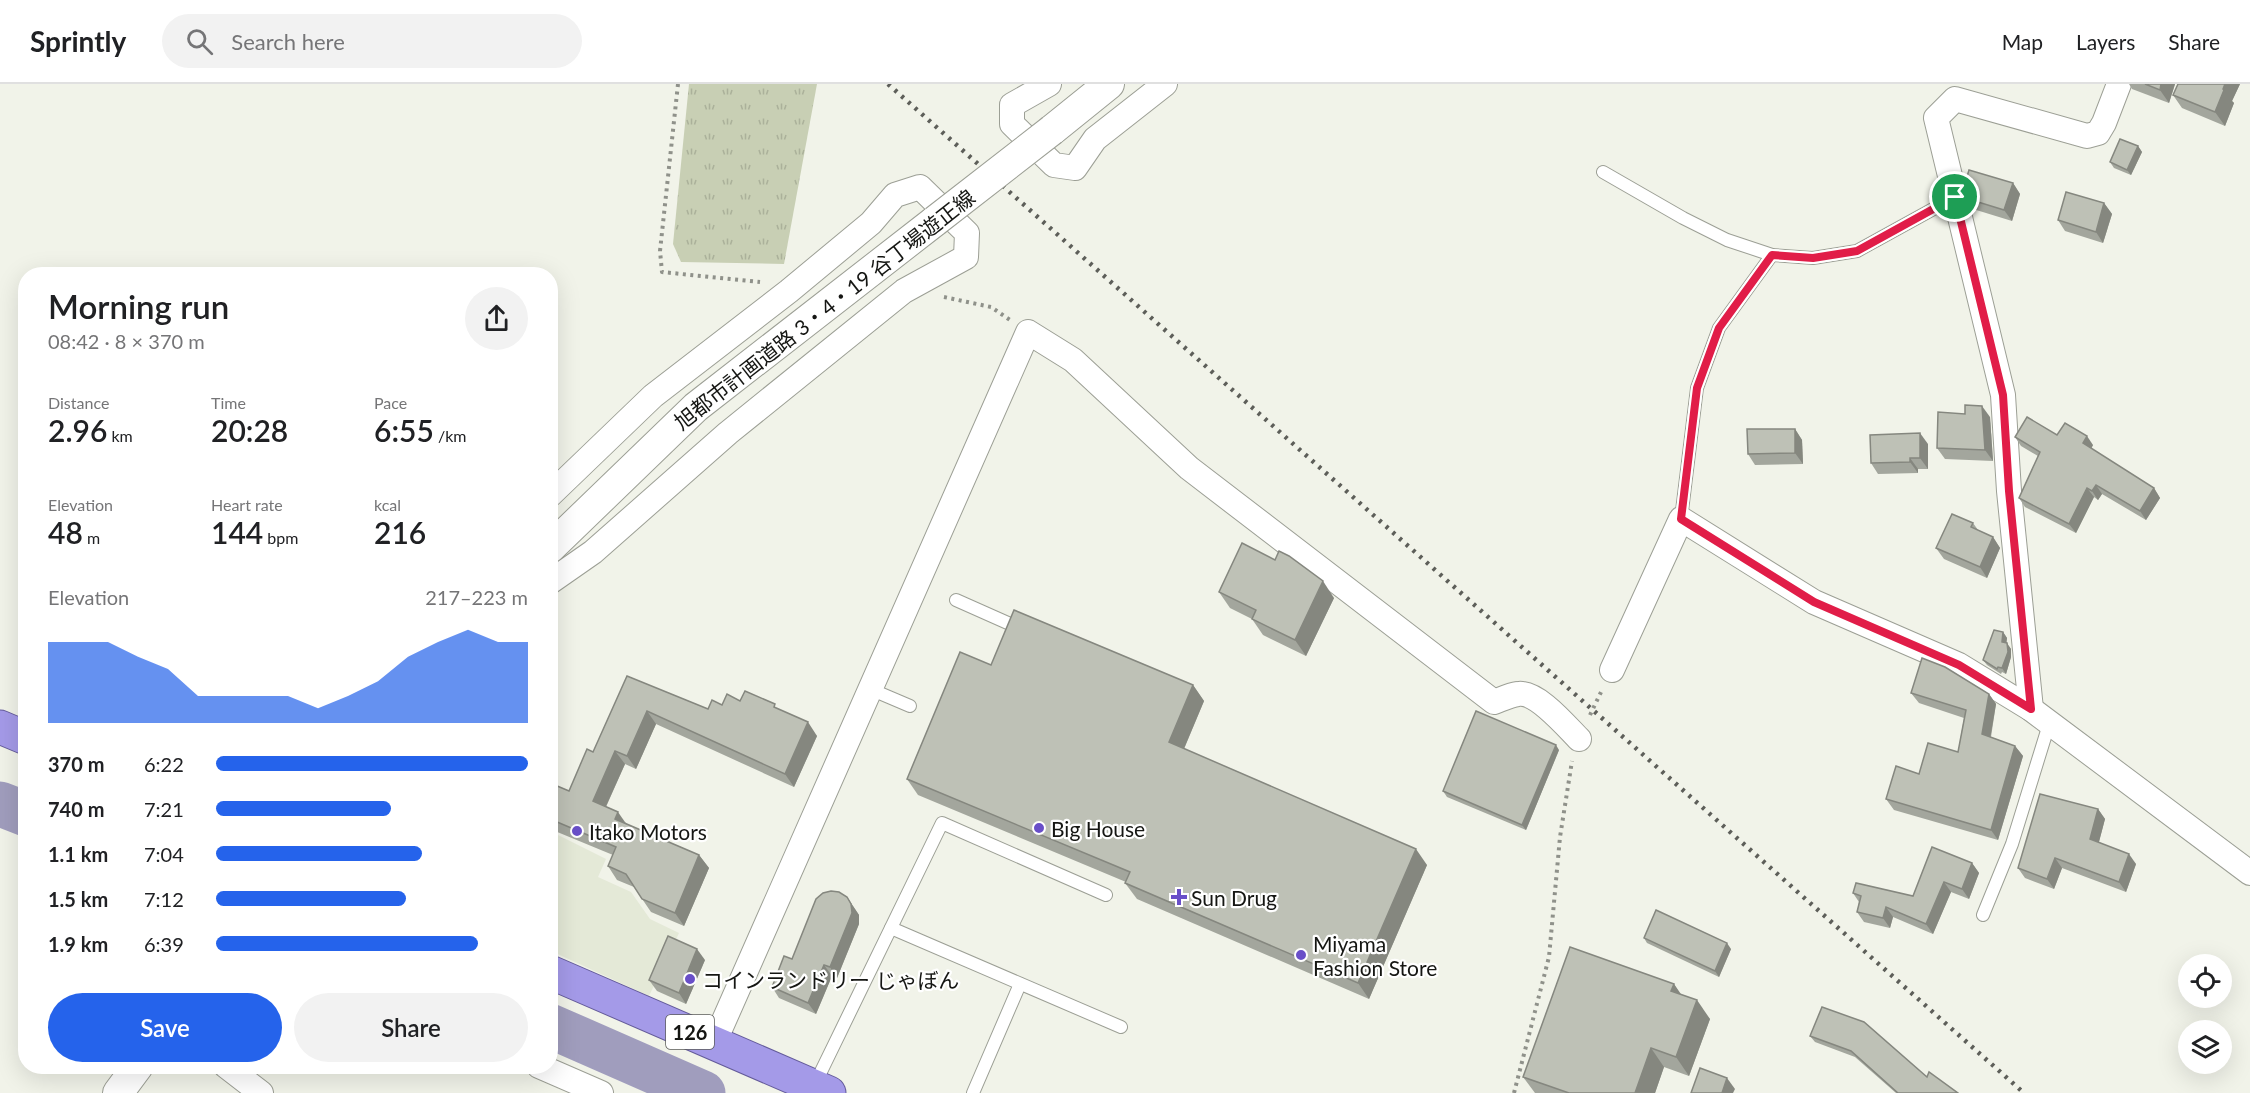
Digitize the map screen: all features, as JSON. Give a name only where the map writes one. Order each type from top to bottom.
[{"type":"highway","points":[[0,727],[18,735]]},
{"type":"highway","name":"126","points":[[558,975],[822,1090]]},
{"type":"street","points":[[1049,84],[1012,105],[1012,124],[1054,165],[1075,168],[1095,139],[1165,84]]},
{"type":"street","name":"旭都市計画道路 3・4・19 谷丁場遊正線","points":[[558,540],[696,407],[1109,84]]},
{"type":"street","points":[[2040,715],[2009,491],[2003,395],[1936,118],[1955,99],[2087,136],[2098,133],[2119,84]]},
{"type":"street","points":[[558,487],[653,396],[871,223],[895,195],[920,187],[967,234],[966,257],[904,291],[728,433],[592,552],[558,576]]},
{"type":"street","points":[[714,1043],[1028,332],[1073,360],[1189,468],[1494,702],[1518,694],[1530,694],[1579,739]]},
{"type":"street","points":[[1612,670],[1681,519],[1814,602],[1959,665],[2040,715],[2250,873]]},
{"type":"street","points":[[118,1093],[132,1074]]},
{"type":"street","points":[[236,1074],[261,1093]]},
{"type":"street","points":[[557,1074],[601,1093]]},
{"type":"lane","points":[[1603,172],[1683,218],[1727,240],[1772,255],[1813,258],[1857,251],[1955,197]]},
{"type":"lane","points":[[1681,519],[1697,388],[1719,328],[1772,255]]},
{"type":"lane","points":[[956,600],[1010,624]]},
{"type":"lane","points":[[870,689],[910,706]]},
{"type":"lane","points":[[1983,915],[2012,844],[2040,715]]},
{"type":"lane","points":[[822,1090],[891,928],[942,823],[1106,895]]},
{"type":"lane","points":[[891,928],[1121,1027]]},
{"type":"lane","points":[[973,1093],[1020,984]]},
{"type":"path","points":[[678,84],[660,251],[663,272],[769,283]]},
{"type":"path","points":[[937,296],[991,307],[1028,332]]},
{"type":"path","points":[[1514,1093],[1549,957],[1560,837],[1571,765],[1579,739],[1612,670]]},
{"type":"shaded area","points":[[558,835],[606,859],[598,877],[631,892],[650,919],[679,933],[649,996],[558,954]]},
{"type":"green space","points":[[689,84],[817,84],[784,264],[681,262],[673,244]]},
{"type":"building","points":[[2145,84],[2161,84],[2160,90]]},
{"type":"building","points":[[2178,84],[2225,84],[2215,112],[2173,95]]},
{"type":"building","points":[[2120,139],[2138,146],[2127,170],[2110,162]]},
{"type":"building","points":[[1969,170],[2013,183],[2004,210],[1965,198],[1963,190]]},
{"type":"building","points":[[2066,192],[2104,203],[2096,232],[2058,220]]},
{"type":"building","points":[[1965,405],[1982,406],[1985,450],[1937,448],[1938,412],[1965,414]]},
{"type":"building","points":[[2027,417],[2057,435],[2065,423],[2087,436],[2083,443],[2154,488],[2140,511],[2096,485],[2092,491],[2087,488],[2069,524],[2019,498],[2040,452],[2015,437]]},
{"type":"building","points":[[1747,429],[1795,429],[1795,453],[1748,454]]},
{"type":"building","points":[[1920,433],[1920,458],[1910,458],[1910,462],[1871,463],[1870,435]]},
{"type":"building","points":[[1952,514],[1973,523],[1971,527],[1993,537],[1980,567],[1936,548]]},
{"type":"building","points":[[1242,543],[1275,560],[1279,551],[1323,581],[1295,640],[1252,619],[1256,610],[1219,592]]},
{"type":"building","points":[[1014,610],[1193,685],[1169,742],[1416,849],[1358,983],[1125,883],[1130,872],[907,779],[960,652],[991,665]]},
{"type":"building","points":[[1994,630],[2003,632],[2002,642],[2007,643],[2008,652],[2002,668],[1997,669],[1983,660]]},
{"type":"building","points":[[1922,658],[1945,667],[1989,694],[1982,734],[2015,746],[1991,830],[1886,799],[1896,766],[1919,774],[1928,743],[1958,752],[1966,710],[1911,693]]},
{"type":"building","points":[[627,676],[708,709],[712,700],[722,705],[727,694],[740,701],[745,691],[808,722],[785,774],[647,711],[627,756],[615,751],[593,801],[618,812],[615,819],[699,855],[675,913],[642,899],[626,874],[608,866],[616,847],[558,822],[558,786],[569,791],[587,749],[593,752]]},
{"type":"building","points":[[1476,711],[1556,745],[1522,825],[1443,791]]},
{"type":"building","points":[[2040,794],[2098,809],[2090,839],[2129,854],[2119,882],[2055,858],[2047,879],[2018,868]]},
{"type":"building","points":[[1932,847],[1972,863],[1962,889],[1944,882],[1926,924],[1886,907],[1883,918],[1857,912],[1861,896],[1853,893],[1856,883],[1913,896]]},
{"type":"building","points":[[839,892],[847,897],[852,913],[830,967],[824,965],[808,1003],[772,987],[784,956],[792,959],[816,899],[823,893]]},
{"type":"building","points":[[1656,910],[1727,943],[1715,971],[1644,938]]},
{"type":"building","points":[[668,936],[697,949],[679,993],[649,980]]},
{"type":"building","points":[[1570,947],[1674,984],[1671,991],[1697,1000],[1676,1057],[1651,1048],[1635,1093],[1569,1093],[1523,1077]]},
{"type":"building","points":[[1822,1007],[1864,1022],[1927,1077],[1929,1072],[1958,1093],[1898,1093],[1851,1051],[1810,1036]]},
{"type":"building","points":[[1700,1068],[1727,1078],[1722,1093],[1691,1093]]},
{"type":"waterway","points":[[0,804],[18,811]]},
{"type":"waterway","points":[[558,1030],[703,1093]]},
{"type":"railway","points":[[888,84],[2024,1093]]},
{"type":"place","name":"Big House","points":[[1039,828]]},
{"type":"place","name":"Itako Motors","points":[[577,831]]},
{"type":"place","name":"Sun Drug","points":[[1179,897]]},
{"type":"place","name":"Miyama Fashion Store","points":[[1301,955]]},
{"type":"place","name":"コインランドリー じゃぼん","points":[[690,979]]},
{"type":"route","points":[[1955,197],[2003,395],[2009,491],[2031,709],[1959,665],[1814,602],[1681,519],[1697,388],[1719,328],[1772,255],[1813,258],[1857,251],[1955,197]]}]
